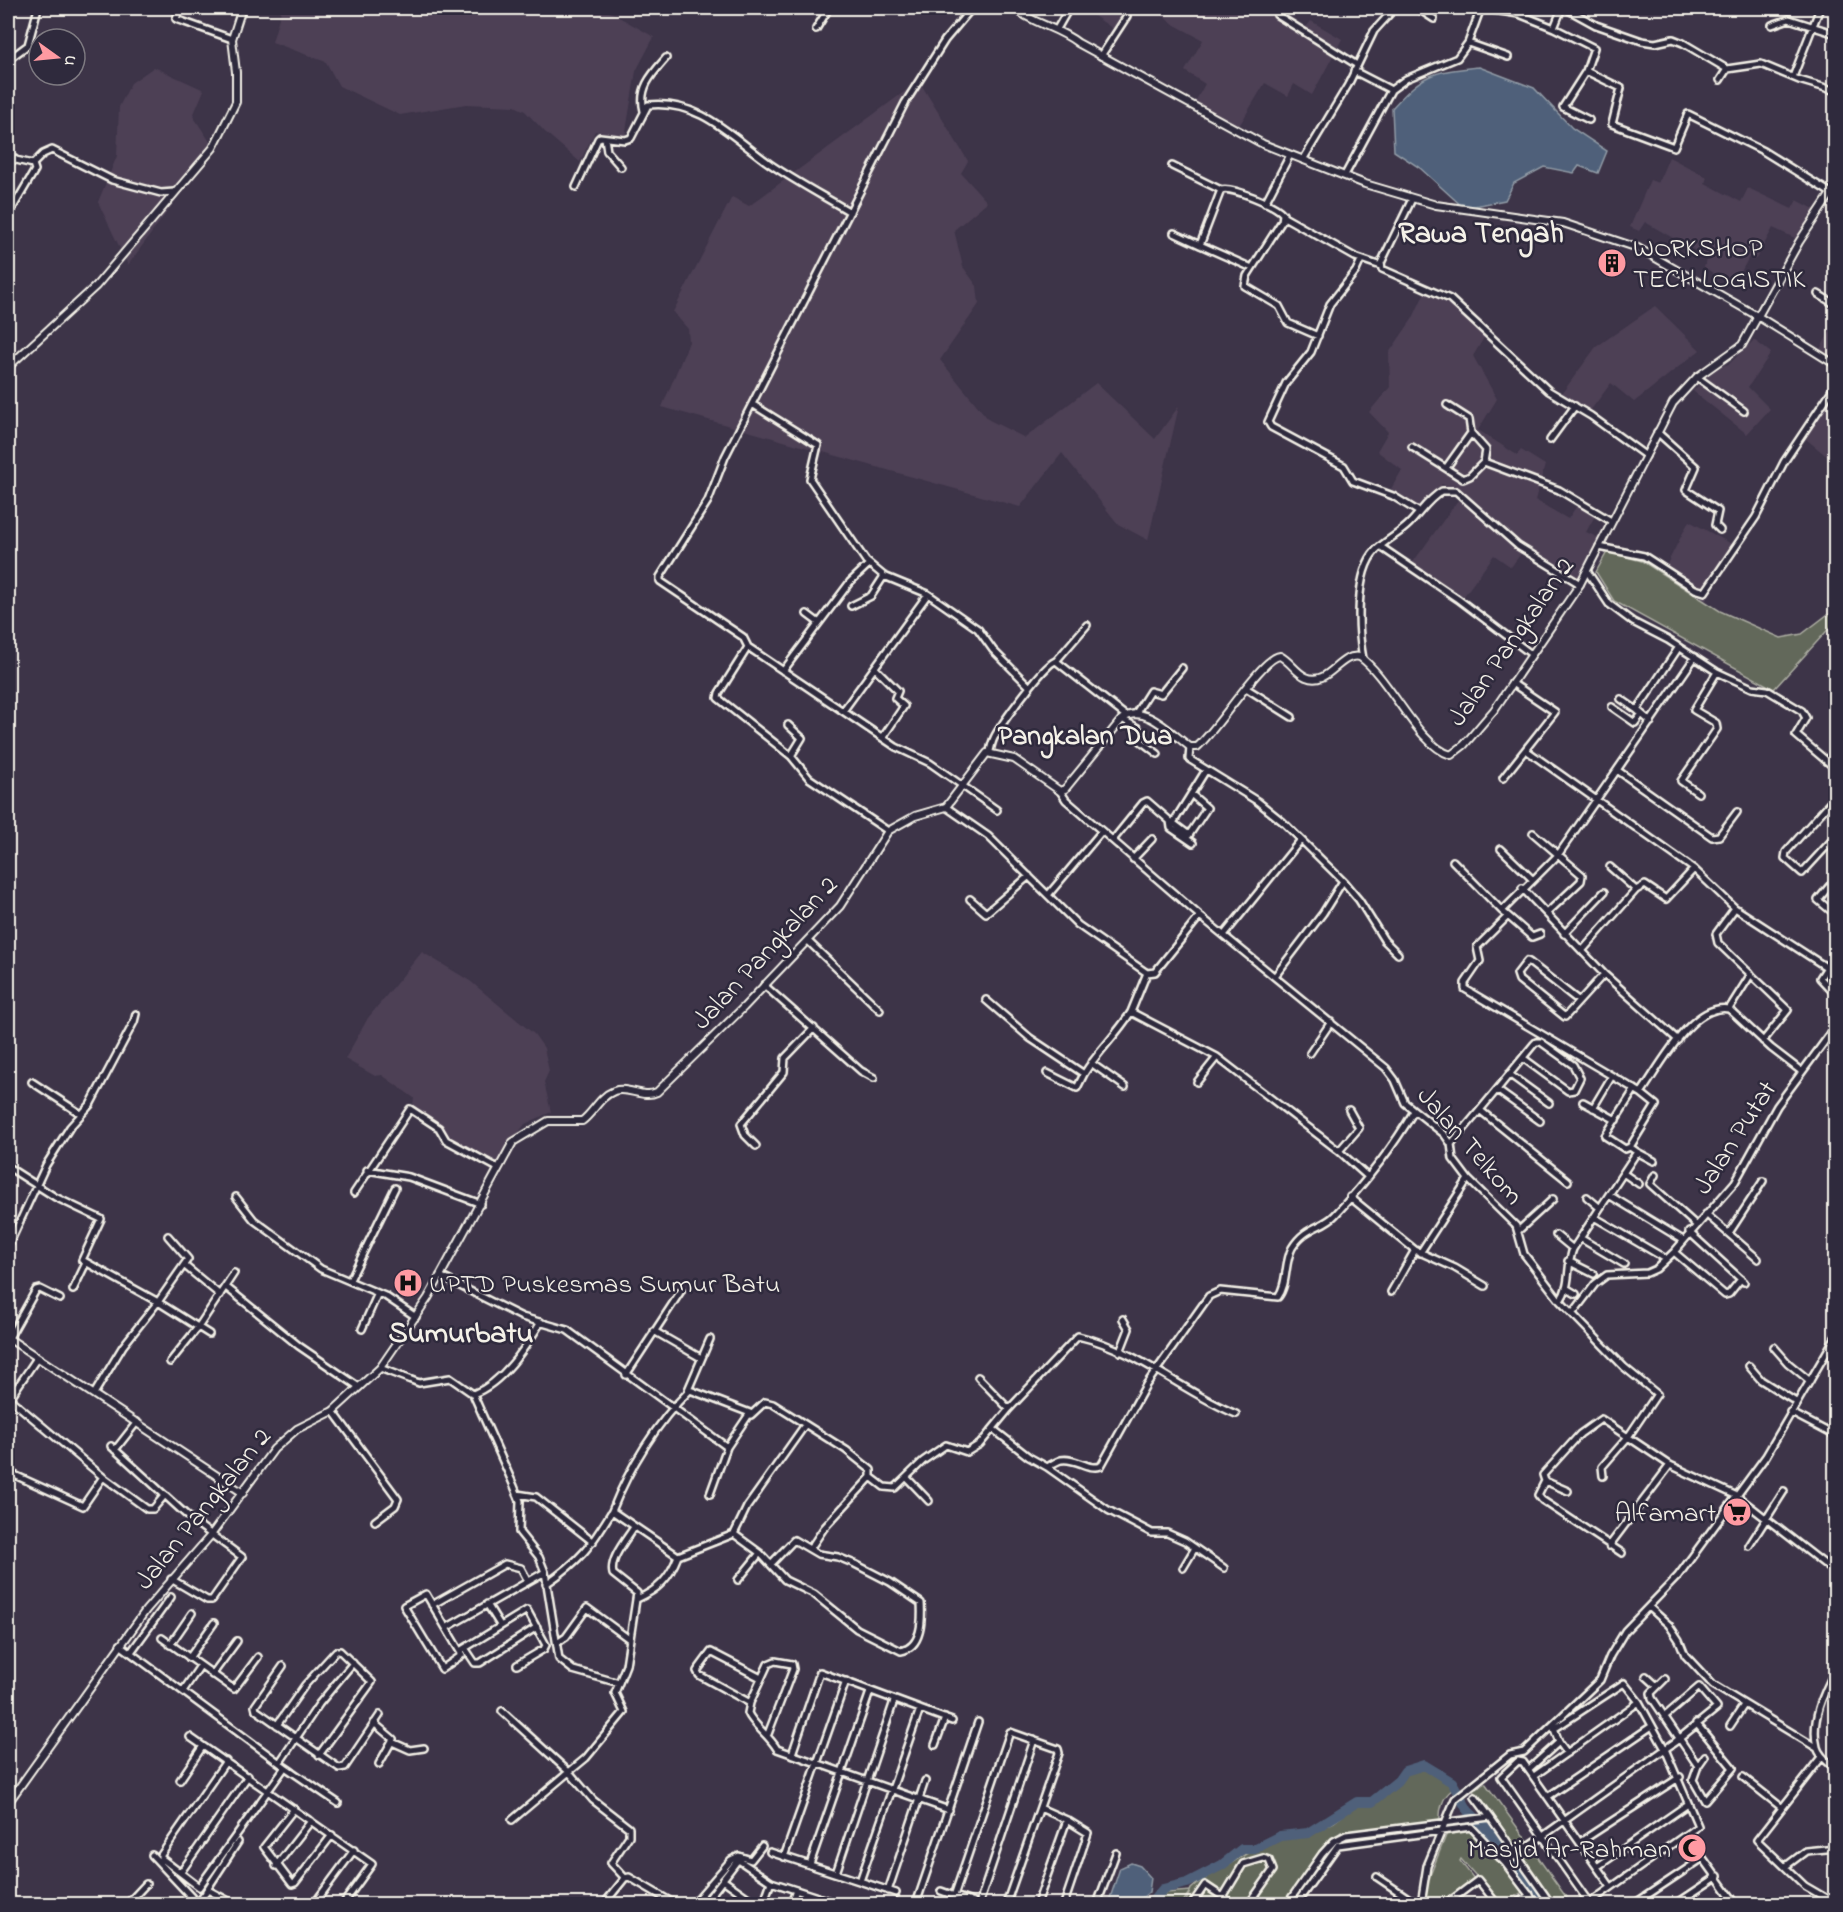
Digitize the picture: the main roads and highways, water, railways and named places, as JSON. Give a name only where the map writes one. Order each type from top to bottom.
[{"type":"water","points":[[1479,67],[1534,88],[1572,128],[1607,151],[1598,173],[1579,166],[1574,173],[1544,167],[1514,183],[1505,200],[1464,208],[1420,168],[1394,151],[1392,108],[1403,96],[1430,76],[1450,70]]},
{"type":"water","points":[[1131,1863],[1140,1866],[1151,1878],[1149,1892],[1140,1899],[1130,1902],[1108,1904],[1120,1868]]},
{"type":"waterway","points":[[1140,1904],[1152,1902],[1163,1889],[1187,1883],[1222,1865],[1242,1849],[1254,1849],[1280,1836],[1308,1833],[1357,1802],[1372,1802],[1398,1781],[1405,1771],[1424,1765],[1452,1782],[1468,1811],[1484,1826],[1540,1904]]},
{"type":"place","name":"WORKSHOP TECH LOGISTIK","points":[[1612,263]]},
{"type":"place","name":"UPTD Puskesmas Sumur Batu","points":[[408,1283]]},
{"type":"place","name":"Alfamart","points":[[1737,1512]]},
{"type":"place","name":"Masjid Ar-Rahman","points":[[1692,1848]]},
{"type":"district","name":"Rawa Tengah","points":[[1481,232]]},
{"type":"district","name":"Pangkalan Dua","points":[[1085,734]]},
{"type":"district","name":"Sumurbatu","points":[[461,1332]]}]
